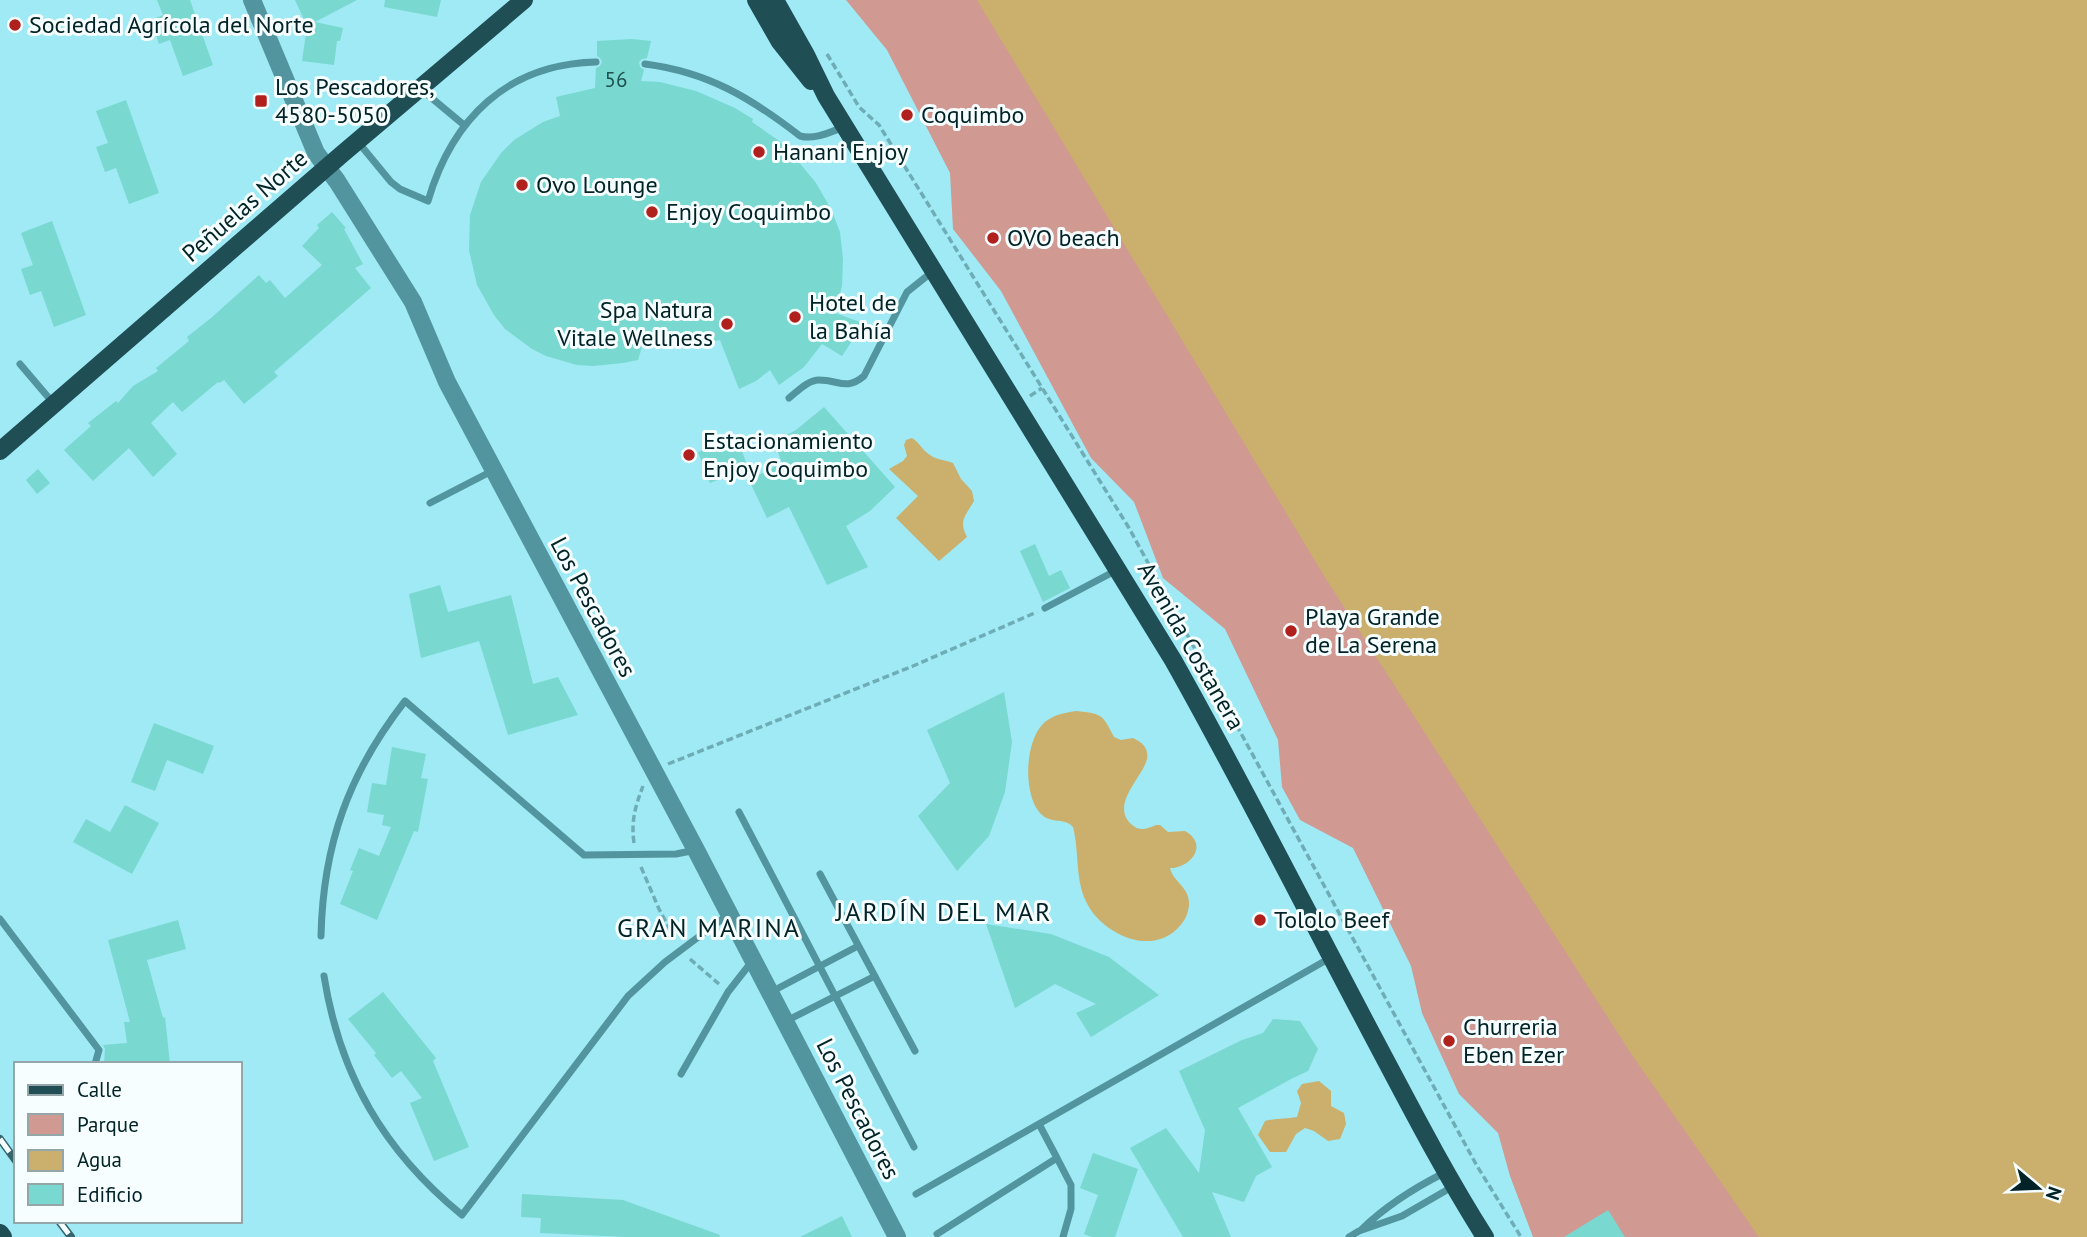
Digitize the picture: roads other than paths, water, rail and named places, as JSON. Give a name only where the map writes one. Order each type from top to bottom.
[{"type":"main road","name":"Peñuelas Norte","points":[[0,451],[524,0]]},
{"type":"main road","name":"Avenida Costanera","points":[[756,0],[786,49],[826,96]]},
{"type":"main road","name":"Avenida Costanera","points":[[775,0],[826,96],[1173,660],[1449,1179],[1485,1237]]},
{"type":"street","name":"Los Pescadores","points":[[252,0],[316,153],[413,302],[447,382],[492,470],[696,850],[897,1237]]},
{"type":"lane","points":[[358,142],[391,182],[400,189],[428,201],[446,155],[464,125],[489,99],[515,82],[557,67],[596,62]]},
{"type":"lane","points":[[645,64],[694,74],[727,87],[806,138],[814,138],[845,127]]},
{"type":"lane","points":[[420,88],[464,125]]},
{"type":"lane","points":[[789,398],[808,383],[818,380],[855,383],[864,376],[907,292],[934,271]]},
{"type":"lane","points":[[20,364],[55,405]]},
{"type":"lane","points":[[430,503],[492,470]]},
{"type":"lane","points":[[1045,608],[1117,570]]},
{"type":"lane","points":[[321,936],[325,877],[338,820],[360,768],[405,701],[584,855],[676,854],[696,850]]},
{"type":"lane","points":[[739,812],[914,1147]]},
{"type":"lane","points":[[820,874],[915,1051]]},
{"type":"lane","points":[[324,976],[339,1045],[367,1107],[405,1161],[462,1215],[628,996],[645,979],[729,914]]},
{"type":"lane","points":[[0,919],[99,1050],[96,1062]]},
{"type":"lane","points":[[770,993],[858,946]]},
{"type":"lane","points":[[916,1194],[1331,958]]},
{"type":"lane","points":[[681,1074],[728,992],[753,959]]},
{"type":"lane","points":[[786,1022],[874,976]]},
{"type":"lane","points":[[1039,1124],[1071,1185],[1071,1209],[1063,1237]]},
{"type":"lane","points":[[937,1234],[1057,1158]]},
{"type":"lane","points":[[1359,1231],[1402,1216],[1428,1203],[1449,1179]]},
{"type":"lane","points":[[1349,1237],[1405,1194],[1449,1179]]},
{"type":"water","points":[[977,0],[2087,0],[2087,1237],[1759,1237],[1630,1052],[1326,579]]},
{"type":"water","points":[[912,438],[933,457],[953,463],[961,479],[972,491],[974,501],[963,522],[967,537],[939,561],[896,518],[918,496],[889,469],[907,456],[904,445],[906,440]]},
{"type":"water","points":[[1076,711],[1101,716],[1114,737],[1121,740],[1133,738],[1146,749],[1147,759],[1124,808],[1125,816],[1131,824],[1140,829],[1160,825],[1168,832],[1185,831],[1196,842],[1190,860],[1170,868],[1187,894],[1189,905],[1182,924],[1166,937],[1142,941],[1129,938],[1106,926],[1097,917],[1089,907],[1081,888],[1073,827],[1066,822],[1044,817],[1035,804],[1028,769],[1036,733],[1049,719]]},
{"type":"water","points":[[1319,1081],[1331,1091],[1331,1106],[1344,1113],[1346,1124],[1340,1139],[1328,1141],[1305,1128],[1296,1134],[1286,1152],[1270,1152],[1258,1135],[1265,1121],[1297,1117],[1301,1103],[1297,1091],[1302,1084]]},
{"type":"railway","points":[[0,1139],[14,1158]]},
{"type":"railway","points":[[60,1223],[71,1237]]},
{"type":"place","name":"Sociedad Agrícola del Norte","points":[[15,25]]},
{"type":"place","name":"Los Pescadores, 4580-5050","points":[[261,101]]},
{"type":"place","name":"Coquimbo","points":[[907,115]]},
{"type":"place","name":"Hanani Enjoy","points":[[759,152]]},
{"type":"place","name":"Ovo Lounge","points":[[522,185]]},
{"type":"place","name":"Enjoy Coquimbo","points":[[652,212]]},
{"type":"place","name":"OVO beach","points":[[993,238]]},
{"type":"place","name":"Hotel de la Bahía","points":[[795,317]]},
{"type":"place","name":"Spa Natura Vitale Wellness","points":[[727,324]]},
{"type":"place","name":"Estacionamiento Enjoy Coquimbo","points":[[689,455]]},
{"type":"place","name":"Playa Grande de La Serena","points":[[1291,631]]},
{"type":"place","name":"Tololo Beef","points":[[1260,920]]},
{"type":"place","name":"Churreria Eben Ezer","points":[[1449,1041]]},
{"type":"district","name":"JARDÍN DEL MAR","points":[[944,912]]},
{"type":"district","name":"GRAN MARINA","points":[[709,928]]}]
